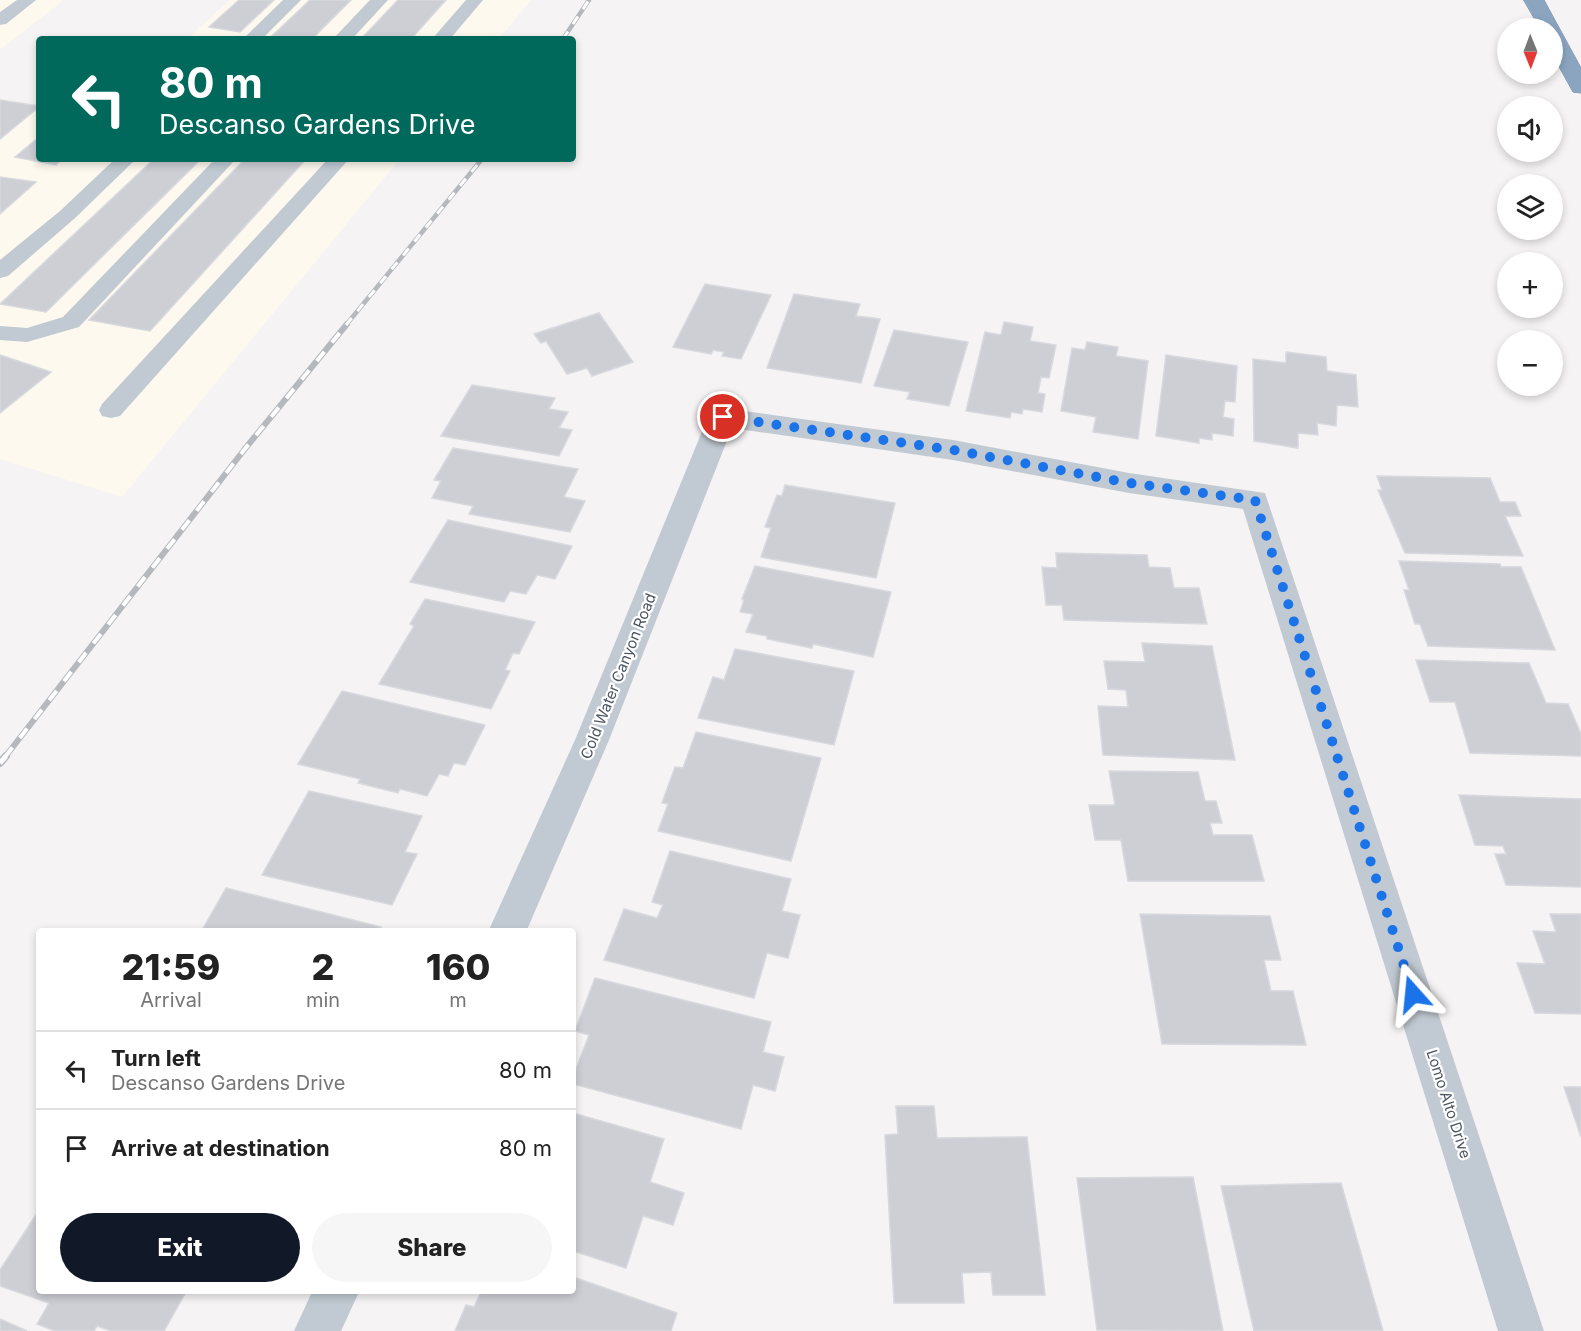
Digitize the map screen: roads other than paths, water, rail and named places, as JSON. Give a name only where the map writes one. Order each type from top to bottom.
[{"type":"highway","points":[[1534,0],[1544,18]]},
{"type":"highway","points":[[1563,54],[1581,87]]},
{"type":"street","name":"Lomo Alto Drive","points":[[723,417],[953,450],[1129,483],[1255,500],[1521,1331]]},
{"type":"street","name":"Cold Water Canyon Road","points":[[509,928],[557,824],[723,417]]},
{"type":"street","points":[[317,1331],[335,1294]]},
{"type":"lane","points":[[0,20],[28,0]]},
{"type":"lane","points":[[255,36],[293,0]]},
{"type":"lane","points":[[345,36],[380,0]]},
{"type":"lane","points":[[444,36],[475,0]]},
{"type":"lane","points":[[0,271],[67,216],[123,162]]},
{"type":"lane","points":[[0,333],[11,336],[39,333],[71,322],[223,162]]},
{"type":"lane","points":[[111,410],[336,162]]},
{"type":"railway","points":[[565,36],[589,0]]},
{"type":"railway","points":[[346,325],[480,162]]},
{"type":"railway","points":[[5,757],[244,450],[347,324]]},
{"type":"railway","points":[[0,763],[6,756]]}]
